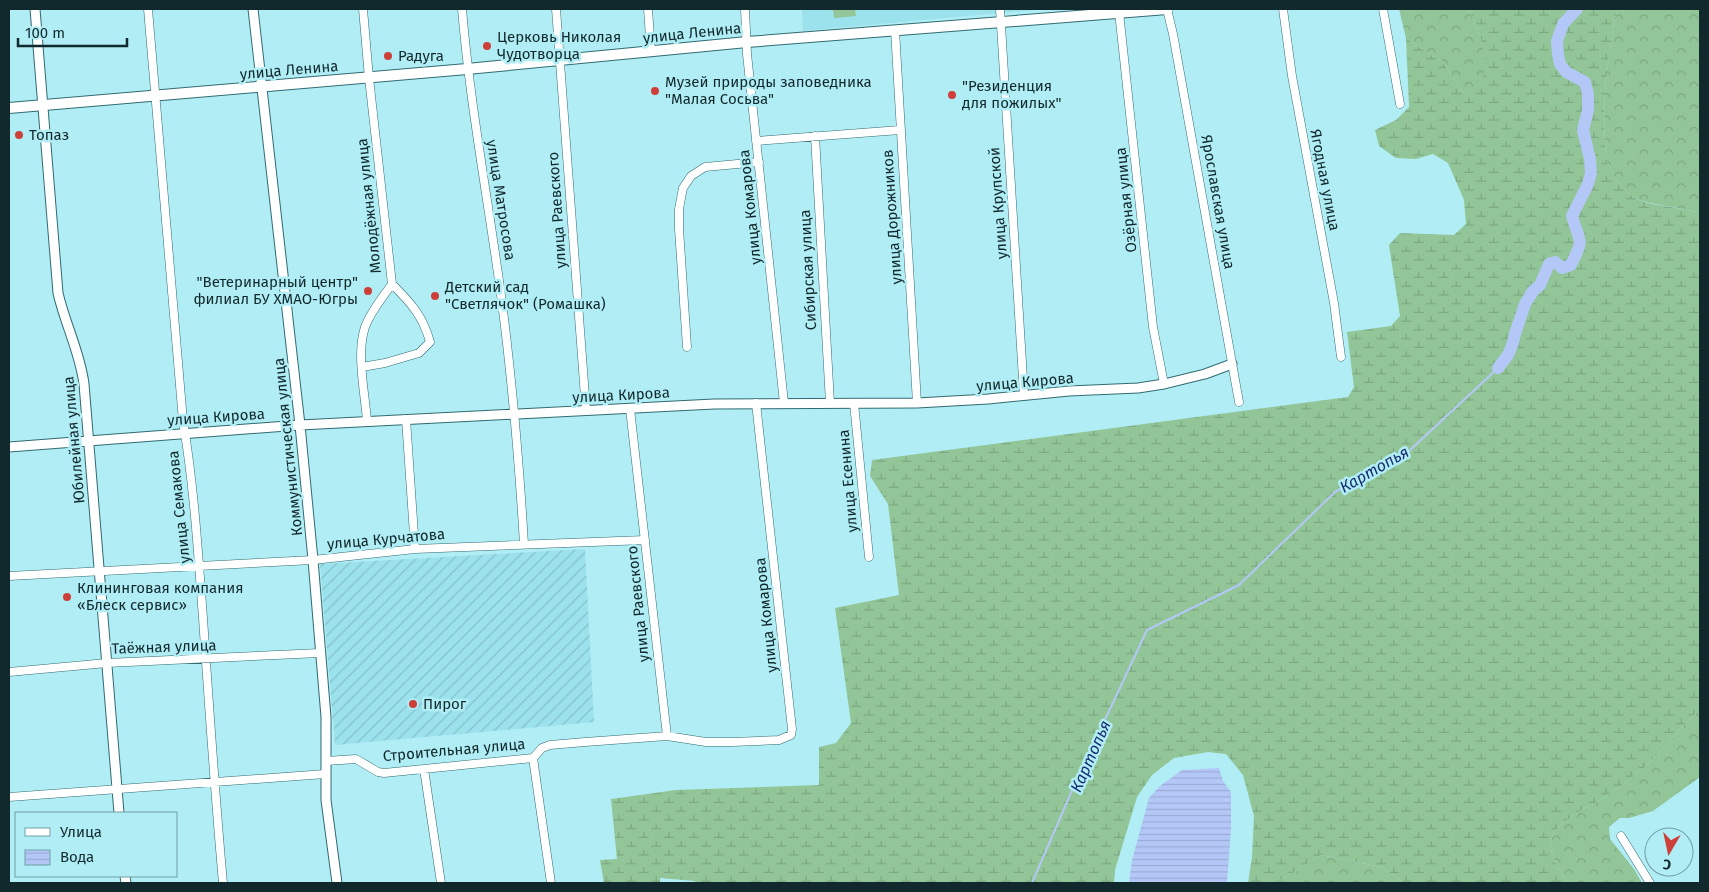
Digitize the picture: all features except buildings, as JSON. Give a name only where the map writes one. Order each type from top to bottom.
[{"type":"main road","name":"улица Ленина","points":[[9,108],[560,61],[747,42],[1001,22],[1070,12],[1167,9]]},
{"type":"street","name":"Юбилейная улица","points":[[35,9],[58,293],[65,322],[81,367],[100,570],[119,812]]},
{"type":"street","name":"улица Семакова","points":[[148,9],[185,433],[199,565],[223,883]]},
{"type":"street","name":"Коммунистическая улица","points":[[253,9],[300,425],[313,560],[326,717],[325,774],[327,816],[337,883]]},
{"type":"street","name":"Молодёжная улица","points":[[363,9],[392,284],[373,311],[362,340],[362,367],[367,421]]},
{"type":"street","name":"улица Матросова","points":[[462,9],[467,69],[501,295],[515,414],[524,544]]},
{"type":"street","name":"улица Раевского","points":[[556,9],[586,410]]},
{"type":"street","points":[[648,9],[651,52]]},
{"type":"street","name":"улица Комарова","points":[[745,9],[758,162],[784,403]]},
{"type":"street","name":"улица Крупской","points":[[1000,9],[1024,395]]},
{"type":"street","name":"Ярославская улица","points":[[1167,9],[1239,402]]},
{"type":"street","name":"Ягодная улица","points":[[1283,9],[1292,76],[1334,303],[1341,357]]},
{"type":"street","points":[[1383,9],[1400,104]]},
{"type":"street","name":"Озёрная улица","points":[[1118,12],[1153,328],[1164,384]]},
{"type":"street","name":"улица Дорожников","points":[[895,30],[917,402]]},
{"type":"street","points":[[756,141],[900,130]]},
{"type":"street","name":"Сибирская улица","points":[[815,136],[830,402]]},
{"type":"street","points":[[687,347],[679,229],[679,209],[683,188],[691,176],[705,167],[758,162]]},
{"type":"street","points":[[362,367],[385,363],[419,353],[430,342],[425,324],[412,303],[392,284]]},
{"type":"street","name":"улица Кирова","points":[[9,447],[300,425],[586,410],[756,403],[917,402],[988,399],[1069,391],[1138,388],[1205,374],[1232,364]]},
{"type":"street","name":"улица Есенина","points":[[854,402],[869,556]]},
{"type":"street","name":"улица Комарова","points":[[756,403],[791,719],[791,735]]},
{"type":"street","name":"улица Раевского","points":[[630,408],[667,736]]},
{"type":"street","points":[[406,419],[416,549]]},
{"type":"street","name":"улица Курчатова","points":[[9,576],[313,560],[416,549],[645,540]]},
{"type":"street","name":"Таёжная улица","points":[[9,672],[107,663],[320,653]]},
{"type":"street","name":"Строительная улица","points":[[326,762],[356,759],[378,772],[384,773],[533,758],[542,748],[550,745],[667,736],[706,742],[732,742],[779,740],[791,735]]},
{"type":"street","points":[[533,758],[551,883]]},
{"type":"street","points":[[424,769],[441,883]]},
{"type":"street","points":[[9,796],[325,774]]},
{"type":"street","points":[[1621,836],[1650,883]]},
{"type":"shaded area","points":[[802,9],[1047,9],[803,31]]},
{"type":"shaded area","points":[[585,549],[594,722],[335,745],[320,564]]},
{"type":"green space","points":[[833,9],[855,9],[856,16],[834,18]]},
{"type":"green space","points":[[1399,9],[1469,9],[1482,45],[1485,64],[1483,82],[1474,96],[1462,91],[1442,61],[1406,38]]},
{"type":"green space","points":[[1469,9],[1618,9],[1610,49],[1605,95],[1604,126],[1608,164],[1618,182],[1633,197],[1647,203],[1684,209],[1700,214],[1700,709],[1640,771],[1608,795],[1570,818],[1557,829],[1551,841],[1552,854],[1569,883],[1405,883],[1381,867],[1321,855],[1276,883],[1248,883],[1252,857],[1254,816],[1243,775],[1226,754],[1208,752],[1174,758],[1152,775],[1137,797],[1115,870],[1114,883],[696,883],[695,881],[660,878],[660,883],[604,883],[600,860],[617,859],[611,799],[676,790],[819,785],[819,747],[836,743],[851,723],[835,608],[899,595],[888,504],[870,476],[872,460],[1348,397],[1354,387],[1347,332],[1391,326],[1400,316],[1389,245],[1400,233],[1454,235],[1466,224],[1464,200],[1448,163],[1433,154],[1416,159],[1396,158],[1379,146],[1375,130],[1396,120],[1409,107],[1406,38],[1442,61],[1462,91],[1474,95],[1484,73],[1485,63],[1481,41]]},
{"type":"green space","points":[[1618,9],[1700,9],[1700,214],[1633,197],[1618,182],[1608,164],[1604,126],[1606,79]]},
{"type":"green space","points":[[1700,709],[1700,777],[1653,811],[1629,818],[1620,818],[1609,827],[1610,839],[1634,869],[1642,883],[1569,883],[1552,854],[1551,841],[1557,829],[1570,818],[1608,795],[1640,771]]},
{"type":"green space","points":[[1321,855],[1381,867],[1405,883],[1276,883]]},
{"type":"water","points":[[1219,768],[1223,781],[1231,792],[1231,829],[1227,883],[1129,883],[1132,860],[1149,798],[1160,786],[1182,770]]},
{"type":"waterway","name":"Картопья","points":[[1498,368],[1508,355],[1525,304],[1533,291],[1540,285],[1549,264],[1555,262],[1562,268],[1571,265],[1580,244],[1572,216],[1588,184],[1591,173],[1590,159],[1583,130],[1588,110],[1588,94],[1585,82],[1566,72],[1560,64],[1557,41],[1563,24],[1577,9]]},
{"type":"waterway","name":"Картопья","points":[[1032,883],[1074,786],[1147,630],[1239,585],[1335,492],[1408,452],[1498,368]]},
{"type":"place","name":"Церковь Николая Чудотворца","points":[[487,46]]},
{"type":"place","name":"Радуга","points":[[388,56]]},
{"type":"place","name":"Музей природы заповедника \"Малая Сосьва\"","points":[[655,91]]},
{"type":"place","name":"\"Резиденция для пожилых\"","points":[[952,95]]},
{"type":"place","name":"Топаз","points":[[19,135]]},
{"type":"place","name":"\"Ветеринарный центр\" филиал БУ ХМАО-Югры","points":[[368,291]]},
{"type":"place","name":"Детский сад \"Светлячок\" (Ромашка)","points":[[435,296]]},
{"type":"place","name":"Клининговая компания «Блеск сервис»","points":[[67,597]]},
{"type":"place","name":"Пирог","points":[[413,704]]}]
